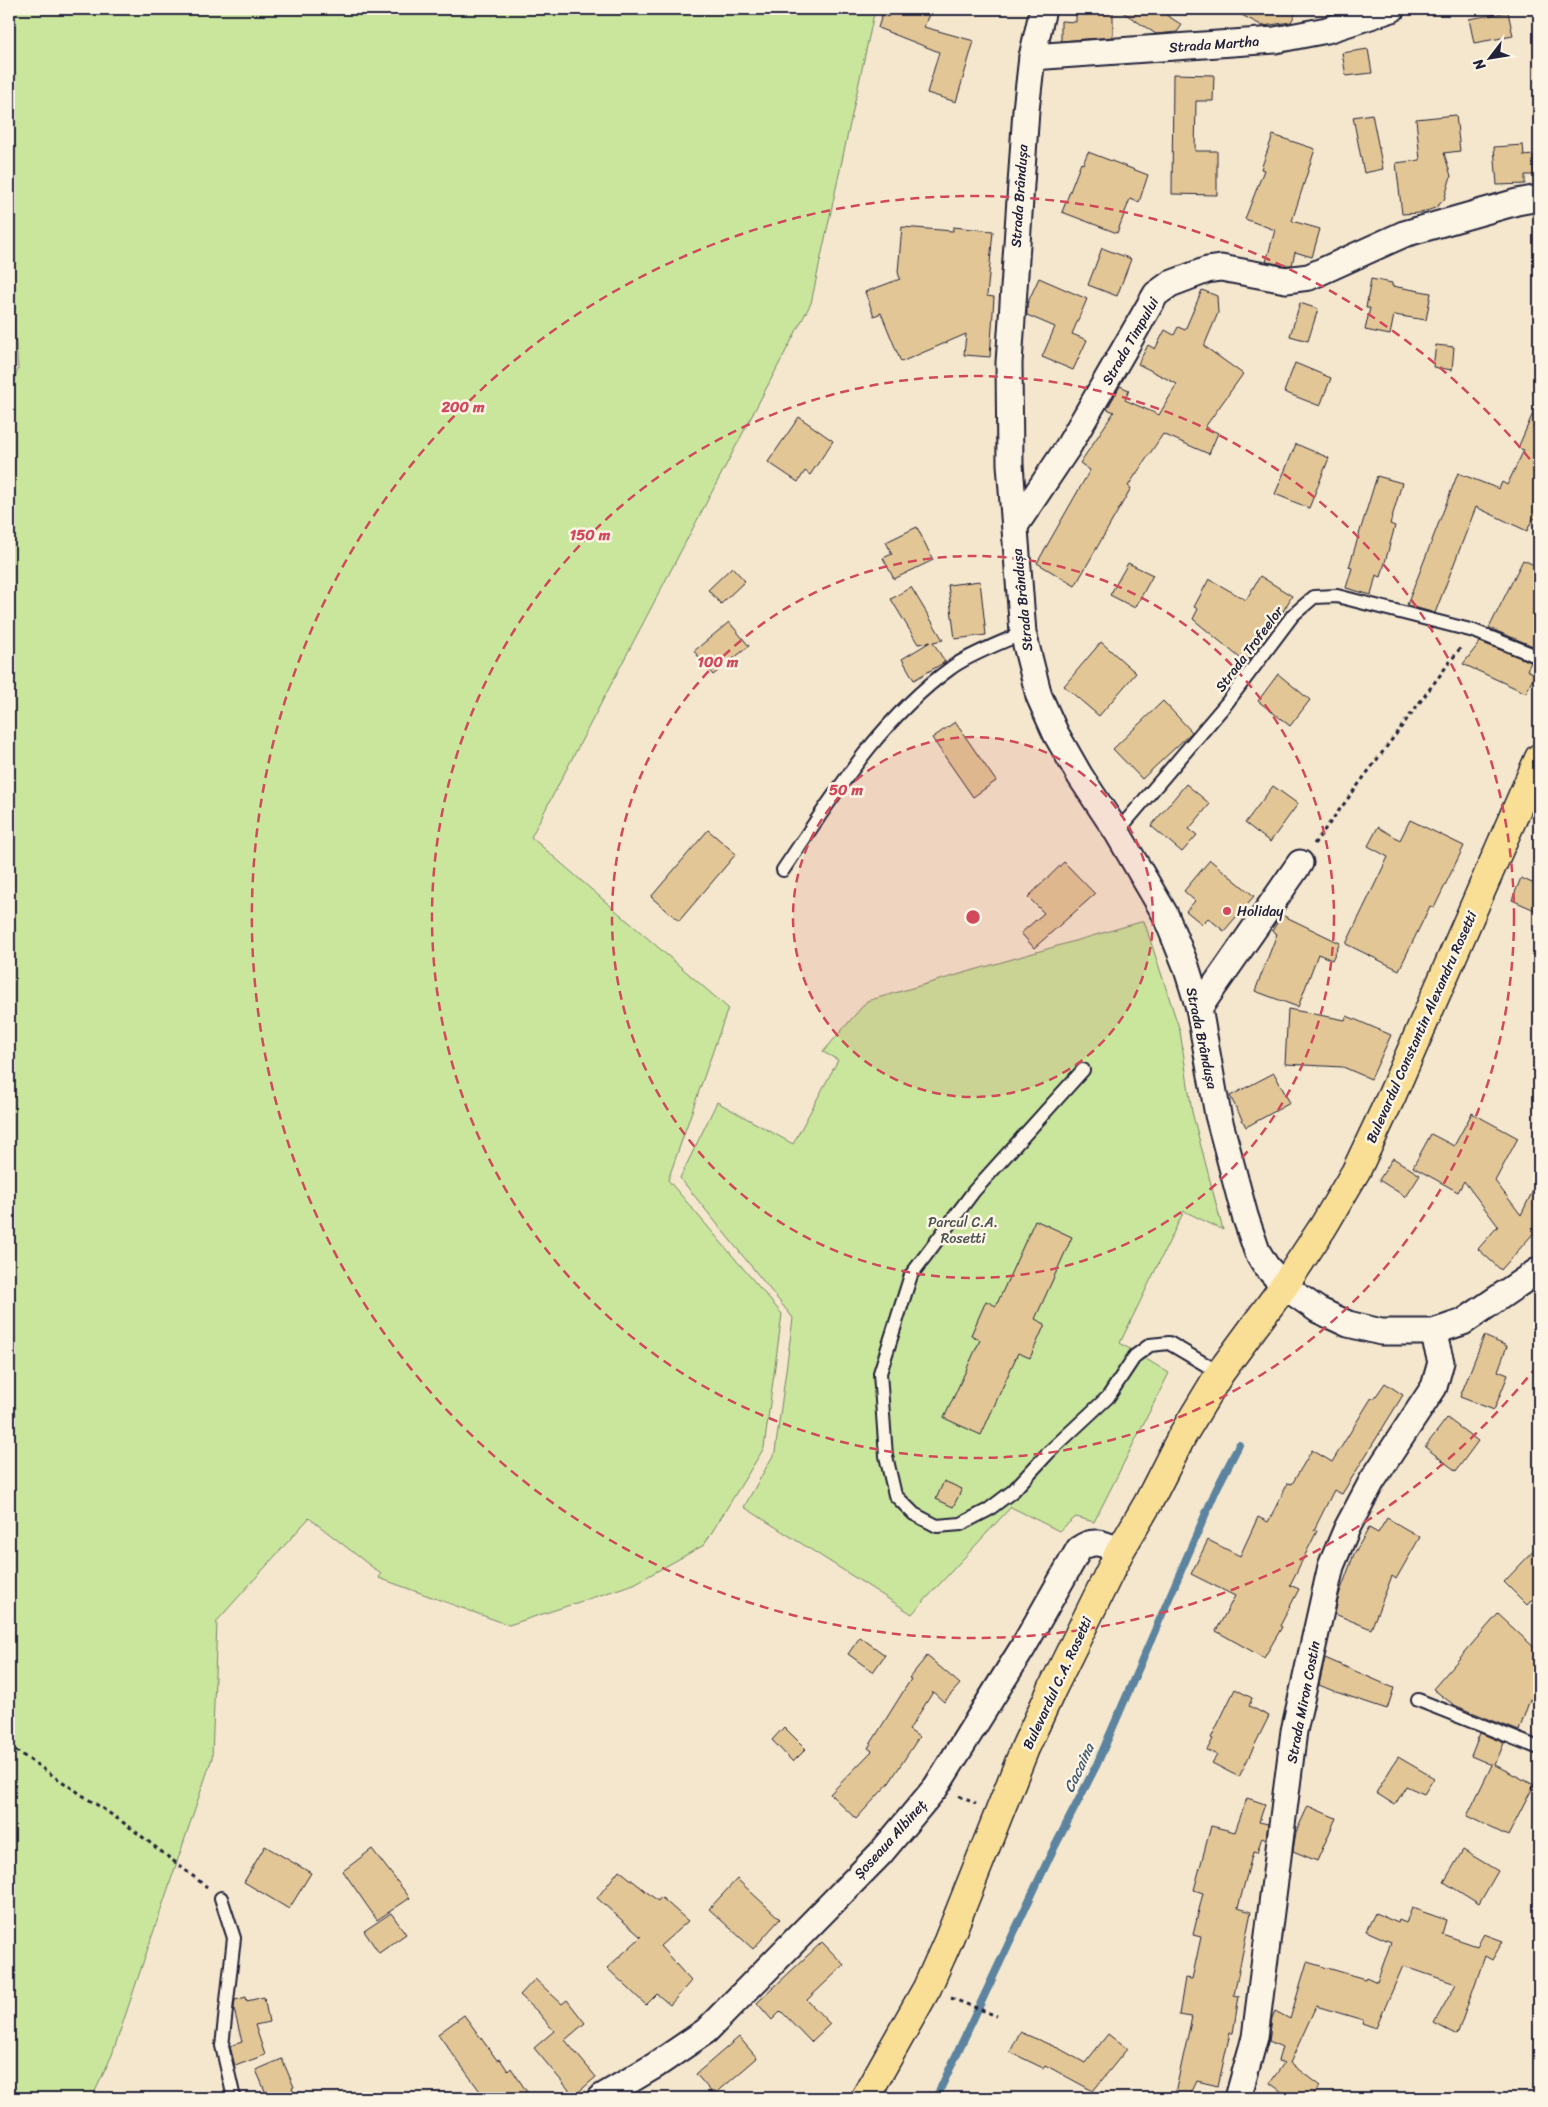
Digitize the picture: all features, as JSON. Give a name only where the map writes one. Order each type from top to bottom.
[{"type":"main road","name":"Bulevardul Constantin Alexandru Rosetti","points":[[1284,1286],[1323,1227],[1364,1154],[1392,1095],[1539,758]]},
{"type":"main road","name":"Bulevardul C.A. Rosetti","points":[[865,2098],[927,1988],[948,1941],[1025,1748],[1120,1551],[1182,1436],[1220,1373],[1284,1286]]},
{"type":"street","name":"Strada Brândușa","points":[[1043,9],[1032,57],[1020,173],[1009,363],[1010,464],[1023,633],[1039,696],[1056,734],[1165,914],[1186,966],[1199,1008],[1218,1115],[1245,1216],[1257,1251],[1266,1266],[1284,1286],[1318,1310],[1348,1324],[1381,1332],[1433,1332],[1463,1322],[1539,1270]]},
{"type":"street","name":"Strada Martha","points":[[1032,57],[1275,40],[1327,30],[1392,9]]},
{"type":"street","name":"Strada Timpului","points":[[1015,526],[1068,448],[1156,294],[1170,284],[1207,270],[1221,268],[1286,280],[1302,279],[1404,234],[1517,202],[1539,198]]},
{"type":"street","points":[[1199,1008],[1300,863]]},
{"type":"street","name":"Strada Miron Costin","points":[[1238,2098],[1255,2037],[1294,1731],[1332,1566],[1348,1528],[1372,1481],[1434,1387],[1441,1362],[1433,1332]]},
{"type":"street","name":"Șoseaua Albineț","points":[[600,2098],[656,2065],[706,2030],[880,1854],[936,1787],[1022,1649],[1079,1549],[1093,1542],[1100,1542],[1120,1551]]},
{"type":"lane","name":"Strada Trofeelor","points":[[1117,832],[1226,704],[1293,615],[1314,597],[1338,596],[1474,631],[1539,657]]},
{"type":"lane","points":[[782,870],[857,762],[911,700],[952,666],[1023,633]]},
{"type":"lane","points":[[1083,1070],[974,1191],[911,1275],[880,1373],[886,1456],[895,1494],[914,1514],[937,1526],[961,1524],[988,1510],[1013,1491],[1049,1452],[1108,1397],[1135,1356],[1150,1345],[1169,1343],[1220,1373]]},
{"type":"lane","points":[[1418,1700],[1539,1748]]},
{"type":"lane","points":[[221,1898],[234,1938],[222,2046],[234,2098]]},
{"type":"path","points":[[1300,863],[1474,631]]},
{"type":"path","points":[[9,1746],[127,1825],[221,1898]]},
{"type":"path","points":[[936,1787],[1000,1813]]},
{"type":"path","points":[[927,1988],[997,2016]]},
{"type":"green space","points":[[9,9],[875,9],[811,303],[531,837],[728,1008],[668,1180],[782,1314],[764,1448],[704,1545],[634,1584],[509,1625],[379,1578],[381,1574],[309,1518],[217,1621],[212,1758],[112,2055],[92,2098],[9,2098],[9,394],[18,369],[9,266]]},
{"type":"green space","name":"Parcul C.A. Rosetti","points":[[1144,921],[1180,1031],[1192,1112],[1223,1230],[1184,1211],[1120,1343],[1169,1373],[1094,1522],[1076,1517],[1059,1531],[1011,1507],[912,1614],[744,1507],[775,1452],[793,1318],[680,1178],[717,1102],[793,1144],[838,1060],[823,1052],[867,1001]]},
{"type":"building","points":[[891,9],[931,9],[924,27],[974,41],[956,102],[927,93],[939,52],[878,28],[882,15],[888,17]]},
{"type":"building","points":[[1118,9],[1157,9],[1182,25],[1177,32],[1156,34]]},
{"type":"building","points":[[1230,9],[1298,9],[1291,22],[1263,26]]},
{"type":"building","points":[[1076,10],[1113,12],[1113,37],[1061,41],[1061,21],[1076,22]]},
{"type":"building","points":[[1508,12],[1513,36],[1474,43],[1469,19]]},
{"type":"building","points":[[1368,49],[1372,73],[1346,76],[1342,53]]},
{"type":"building","points":[[1173,74],[1214,75],[1213,101],[1196,101],[1195,151],[1217,151],[1217,195],[1172,194]]},
{"type":"building","points":[[1372,114],[1383,169],[1364,173],[1353,117]]},
{"type":"building","points":[[1456,115],[1460,151],[1444,153],[1451,176],[1444,200],[1435,208],[1421,213],[1402,214],[1396,163],[1420,160],[1416,119]]},
{"type":"building","points":[[1273,135],[1315,149],[1292,221],[1320,229],[1312,257],[1295,252],[1292,265],[1266,262],[1275,230],[1245,219],[1264,170],[1261,169]]},
{"type":"building","points":[[1523,145],[1524,156],[1533,155],[1534,175],[1525,175],[1525,184],[1497,185],[1494,147]]},
{"type":"building","points":[[1088,152],[1148,175],[1139,202],[1130,199],[1117,233],[1062,212],[1081,163],[1083,164]]},
{"type":"building","points":[[902,227],[953,231],[953,227],[993,231],[987,296],[994,297],[990,357],[964,355],[966,334],[901,362],[881,313],[874,316],[865,292],[900,279],[898,272]]},
{"type":"building","points":[[1102,248],[1131,259],[1117,296],[1088,285]]},
{"type":"building","points":[[1039,278],[1087,299],[1072,334],[1087,340],[1073,370],[1042,357],[1055,327],[1027,315],[1027,304]]},
{"type":"building","points":[[1371,279],[1392,283],[1392,286],[1431,293],[1426,320],[1394,315],[1390,335],[1365,330],[1370,308],[1366,308]]},
{"type":"building","points":[[1202,290],[1217,296],[1218,313],[1204,346],[1243,374],[1205,427],[1218,433],[1209,454],[1163,434],[1128,486],[1131,488],[1075,586],[1037,563],[1090,470],[1080,463],[1114,412],[1107,409],[1120,386],[1129,390],[1125,400],[1159,415],[1177,384],[1138,364],[1148,345],[1155,349],[1165,330],[1174,335],[1178,327],[1185,330]]},
{"type":"building","points":[[1300,303],[1318,309],[1308,341],[1290,336]]},
{"type":"building","points":[[1436,345],[1454,347],[1452,370],[1433,367]]},
{"type":"building","points":[[1295,363],[1331,378],[1320,406],[1284,392]]},
{"type":"building","points":[[1539,399],[1539,521],[1533,518],[1527,531],[1476,507],[1435,613],[1407,605],[1458,473],[1499,489],[1502,482],[1507,485],[1524,450],[1518,448]]},
{"type":"building","points":[[799,417],[833,441],[810,475],[805,471],[798,482],[768,462]]},
{"type":"building","points":[[1296,444],[1329,458],[1309,508],[1275,494]]},
{"type":"building","points":[[1377,476],[1402,483],[1390,524],[1395,526],[1381,577],[1376,575],[1371,595],[1346,588],[1352,568],[1349,567]]},
{"type":"building","points":[[917,527],[933,560],[894,579],[883,558],[892,554],[886,542]]},
{"type":"building","points":[[1523,560],[1539,567],[1538,648],[1489,628]]},
{"type":"building","points":[[1128,563],[1153,575],[1135,608],[1110,595]]},
{"type":"building","points":[[732,567],[745,581],[721,604],[708,590]]},
{"type":"building","points":[[1260,576],[1292,596],[1281,615],[1277,613],[1253,641],[1259,646],[1246,663],[1193,619],[1198,609],[1194,607],[1209,579],[1246,600]]},
{"type":"building","points":[[980,581],[986,635],[955,639],[948,585]]},
{"type":"building","points":[[911,587],[943,640],[933,642],[945,662],[914,680],[902,659],[930,642],[918,644],[891,599]]},
{"type":"building","points":[[729,622],[749,646],[713,675],[694,651]]},
{"type":"building","points":[[1101,642],[1136,673],[1099,716],[1064,686]]},
{"type":"building","points":[[1480,642],[1531,662],[1527,670],[1535,674],[1526,693],[1463,664]]},
{"type":"building","points":[[1278,674],[1310,700],[1290,726],[1258,701]]},
{"type":"building","points":[[1163,701],[1192,732],[1142,779],[1113,749]]},
{"type":"building","points":[[955,722],[996,781],[973,797],[932,738]]},
{"type":"building","points":[[1186,784],[1210,804],[1189,829],[1197,835],[1182,852],[1151,826]]},
{"type":"building","points":[[1273,786],[1298,804],[1270,842],[1245,823]]},
{"type":"building","points":[[1410,820],[1464,846],[1434,908],[1430,906],[1399,970],[1346,944],[1388,857],[1368,846],[1378,827],[1400,840]]},
{"type":"building","points":[[708,830],[736,854],[679,921],[651,897]]},
{"type":"building","points":[[1210,860],[1254,896],[1224,931],[1208,918],[1202,924],[1186,911],[1195,901],[1184,891]]},
{"type":"building","points":[[1064,862],[1095,894],[1034,948],[1021,933],[1044,913],[1028,897]]},
{"type":"building","points":[[1521,878],[1539,886],[1539,912],[1512,900]]},
{"type":"building","points":[[1282,915],[1340,943],[1332,960],[1318,954],[1298,1007],[1255,991],[1277,934],[1272,931]]},
{"type":"building","points":[[1288,1009],[1345,1020],[1347,1016],[1391,1035],[1371,1079],[1343,1067],[1285,1064]]},
{"type":"building","points":[[1274,1073],[1290,1103],[1246,1127],[1230,1096]]},
{"type":"building","points":[[1472,1113],[1518,1138],[1495,1181],[1521,1215],[1539,1178],[1539,1227],[1501,1270],[1478,1249],[1498,1226],[1464,1181],[1458,1192],[1413,1167],[1431,1134],[1454,1146]]},
{"type":"building","points":[[1393,1158],[1420,1175],[1406,1197],[1379,1180]]},
{"type":"building","points":[[1035,1220],[1072,1237],[1035,1319],[1045,1324],[1030,1358],[1018,1353],[981,1435],[944,1418],[980,1340],[971,1335],[986,1301],[996,1306]]},
{"type":"building","points":[[1484,1336],[1507,1346],[1498,1371],[1508,1375],[1494,1410],[1460,1397]]},
{"type":"building","points":[[1385,1383],[1403,1395],[1342,1494],[1334,1490],[1314,1530],[1317,1531],[1290,1585],[1299,1589],[1280,1626],[1282,1627],[1264,1658],[1216,1631],[1235,1596],[1191,1574],[1208,1540],[1240,1556],[1258,1517],[1268,1522],[1288,1483],[1292,1484],[1312,1450],[1332,1462],[1372,1397],[1374,1399]]},
{"type":"building","points":[[1447,1418],[1478,1441],[1456,1471],[1425,1447]]},
{"type":"building","points":[[944,1481],[962,1489],[953,1507],[936,1499]]},
{"type":"building","points":[[1387,1518],[1420,1537],[1396,1579],[1392,1576],[1371,1629],[1335,1614],[1339,1595],[1354,1554],[1369,1528],[1378,1533]]},
{"type":"building","points":[[1539,1545],[1539,1593],[1527,1605],[1504,1582]]},
{"type":"building","points":[[1498,1614],[1539,1652],[1539,1707],[1530,1699],[1519,1731],[1454,1705],[1433,1689]]},
{"type":"building","points":[[860,1637],[885,1655],[873,1672],[848,1654]]},
{"type":"building","points":[[927,1656],[960,1684],[944,1702],[933,1692],[909,1730],[919,1737],[889,1783],[856,1819],[830,1794],[872,1751],[868,1748],[911,1679],[909,1678]]},
{"type":"building","points":[[1325,1658],[1394,1688],[1387,1709],[1319,1685]]},
{"type":"building","points":[[1235,1689],[1252,1698],[1249,1706],[1269,1716],[1239,1777],[1212,1763],[1217,1755],[1207,1750]]},
{"type":"building","points":[[784,1727],[806,1749],[793,1762],[772,1740]]},
{"type":"building","points":[[1480,1733],[1504,1743],[1495,1765],[1534,1785],[1508,1836],[1467,1816],[1492,1765],[1471,1756]]},
{"type":"building","points":[[1398,1757],[1434,1778],[1424,1794],[1406,1786],[1395,1805],[1376,1793]]},
{"type":"building","points":[[1247,1798],[1265,1804],[1259,1822],[1268,1824],[1266,1839],[1262,1837],[1257,1853],[1253,1852],[1238,1908],[1251,1912],[1234,1995],[1239,1996],[1233,2033],[1230,2033],[1218,2086],[1197,2081],[1189,2098],[1174,2098],[1192,2017],[1179,2015],[1185,1978],[1192,1979],[1201,1937],[1193,1935],[1203,1893],[1194,1890],[1211,1826],[1235,1832]]},
{"type":"building","points":[[1308,1806],[1336,1818],[1317,1861],[1293,1851],[1296,1832]]},
{"type":"building","points":[[265,1846],[311,1873],[289,1909],[244,1882]]},
{"type":"building","points":[[372,1849],[410,1898],[377,1920],[343,1871]]},
{"type":"building","points":[[1463,1850],[1498,1871],[1479,1904],[1444,1882]]},
{"type":"building","points":[[619,1870],[658,1901],[661,1897],[688,1921],[660,1946],[691,1981],[670,2005],[657,1994],[646,2005],[607,1968],[641,1937],[597,1898]]},
{"type":"building","points":[[737,1879],[780,1919],[753,1949],[709,1909]]},
{"type":"building","points":[[1412,1908],[1446,1920],[1442,1934],[1477,1946],[1484,1934],[1503,1941],[1492,1960],[1485,1956],[1457,2035],[1434,2023],[1456,1984],[1403,1966],[1376,2028],[1362,2023],[1363,2020],[1316,2006],[1290,2063],[1320,2086],[1311,2098],[1290,2098],[1270,2083],[1284,2063],[1278,2061],[1282,2047],[1269,2041],[1272,2018],[1275,2011],[1290,2019],[1307,1962],[1365,1979],[1366,1977],[1377,1982],[1391,1942],[1366,1931],[1375,1913],[1398,1923],[1399,1920],[1406,1923]]},
{"type":"building","points":[[391,1913],[406,1934],[379,1953],[364,1931]]},
{"type":"building","points":[[822,1942],[844,1965],[807,2000],[830,2024],[811,2042],[781,2011],[772,2020],[757,2003]]},
{"type":"building","points":[[535,1979],[562,2004],[567,2000],[585,2023],[565,2040],[596,2077],[574,2096],[534,2048],[554,2031],[520,1995]]},
{"type":"building","points":[[246,1997],[247,2001],[264,1997],[269,2022],[255,2025],[265,2055],[235,2066],[230,2046],[242,2042],[234,2009],[235,2000]]},
{"type":"building","points":[[464,2015],[497,2060],[500,2059],[508,2071],[511,2068],[531,2098],[485,2098],[438,2034]]},
{"type":"building","points":[[1020,2032],[1060,2049],[1085,2063],[1108,2034],[1127,2049],[1093,2091],[1045,2065],[1043,2068],[1010,2052]]},
{"type":"building","points":[[739,2037],[757,2058],[714,2095],[696,2074]]},
{"type":"building","points":[[282,2059],[294,2087],[292,2088],[296,2098],[268,2098],[256,2070]]},
{"type":"waterway","name":"Cacaina","points":[[936,2098],[1050,1856],[1097,1764],[1216,1490],[1239,1445]]},
{"type":"place","name":"Holiday","points":[[1227,911]]}]
